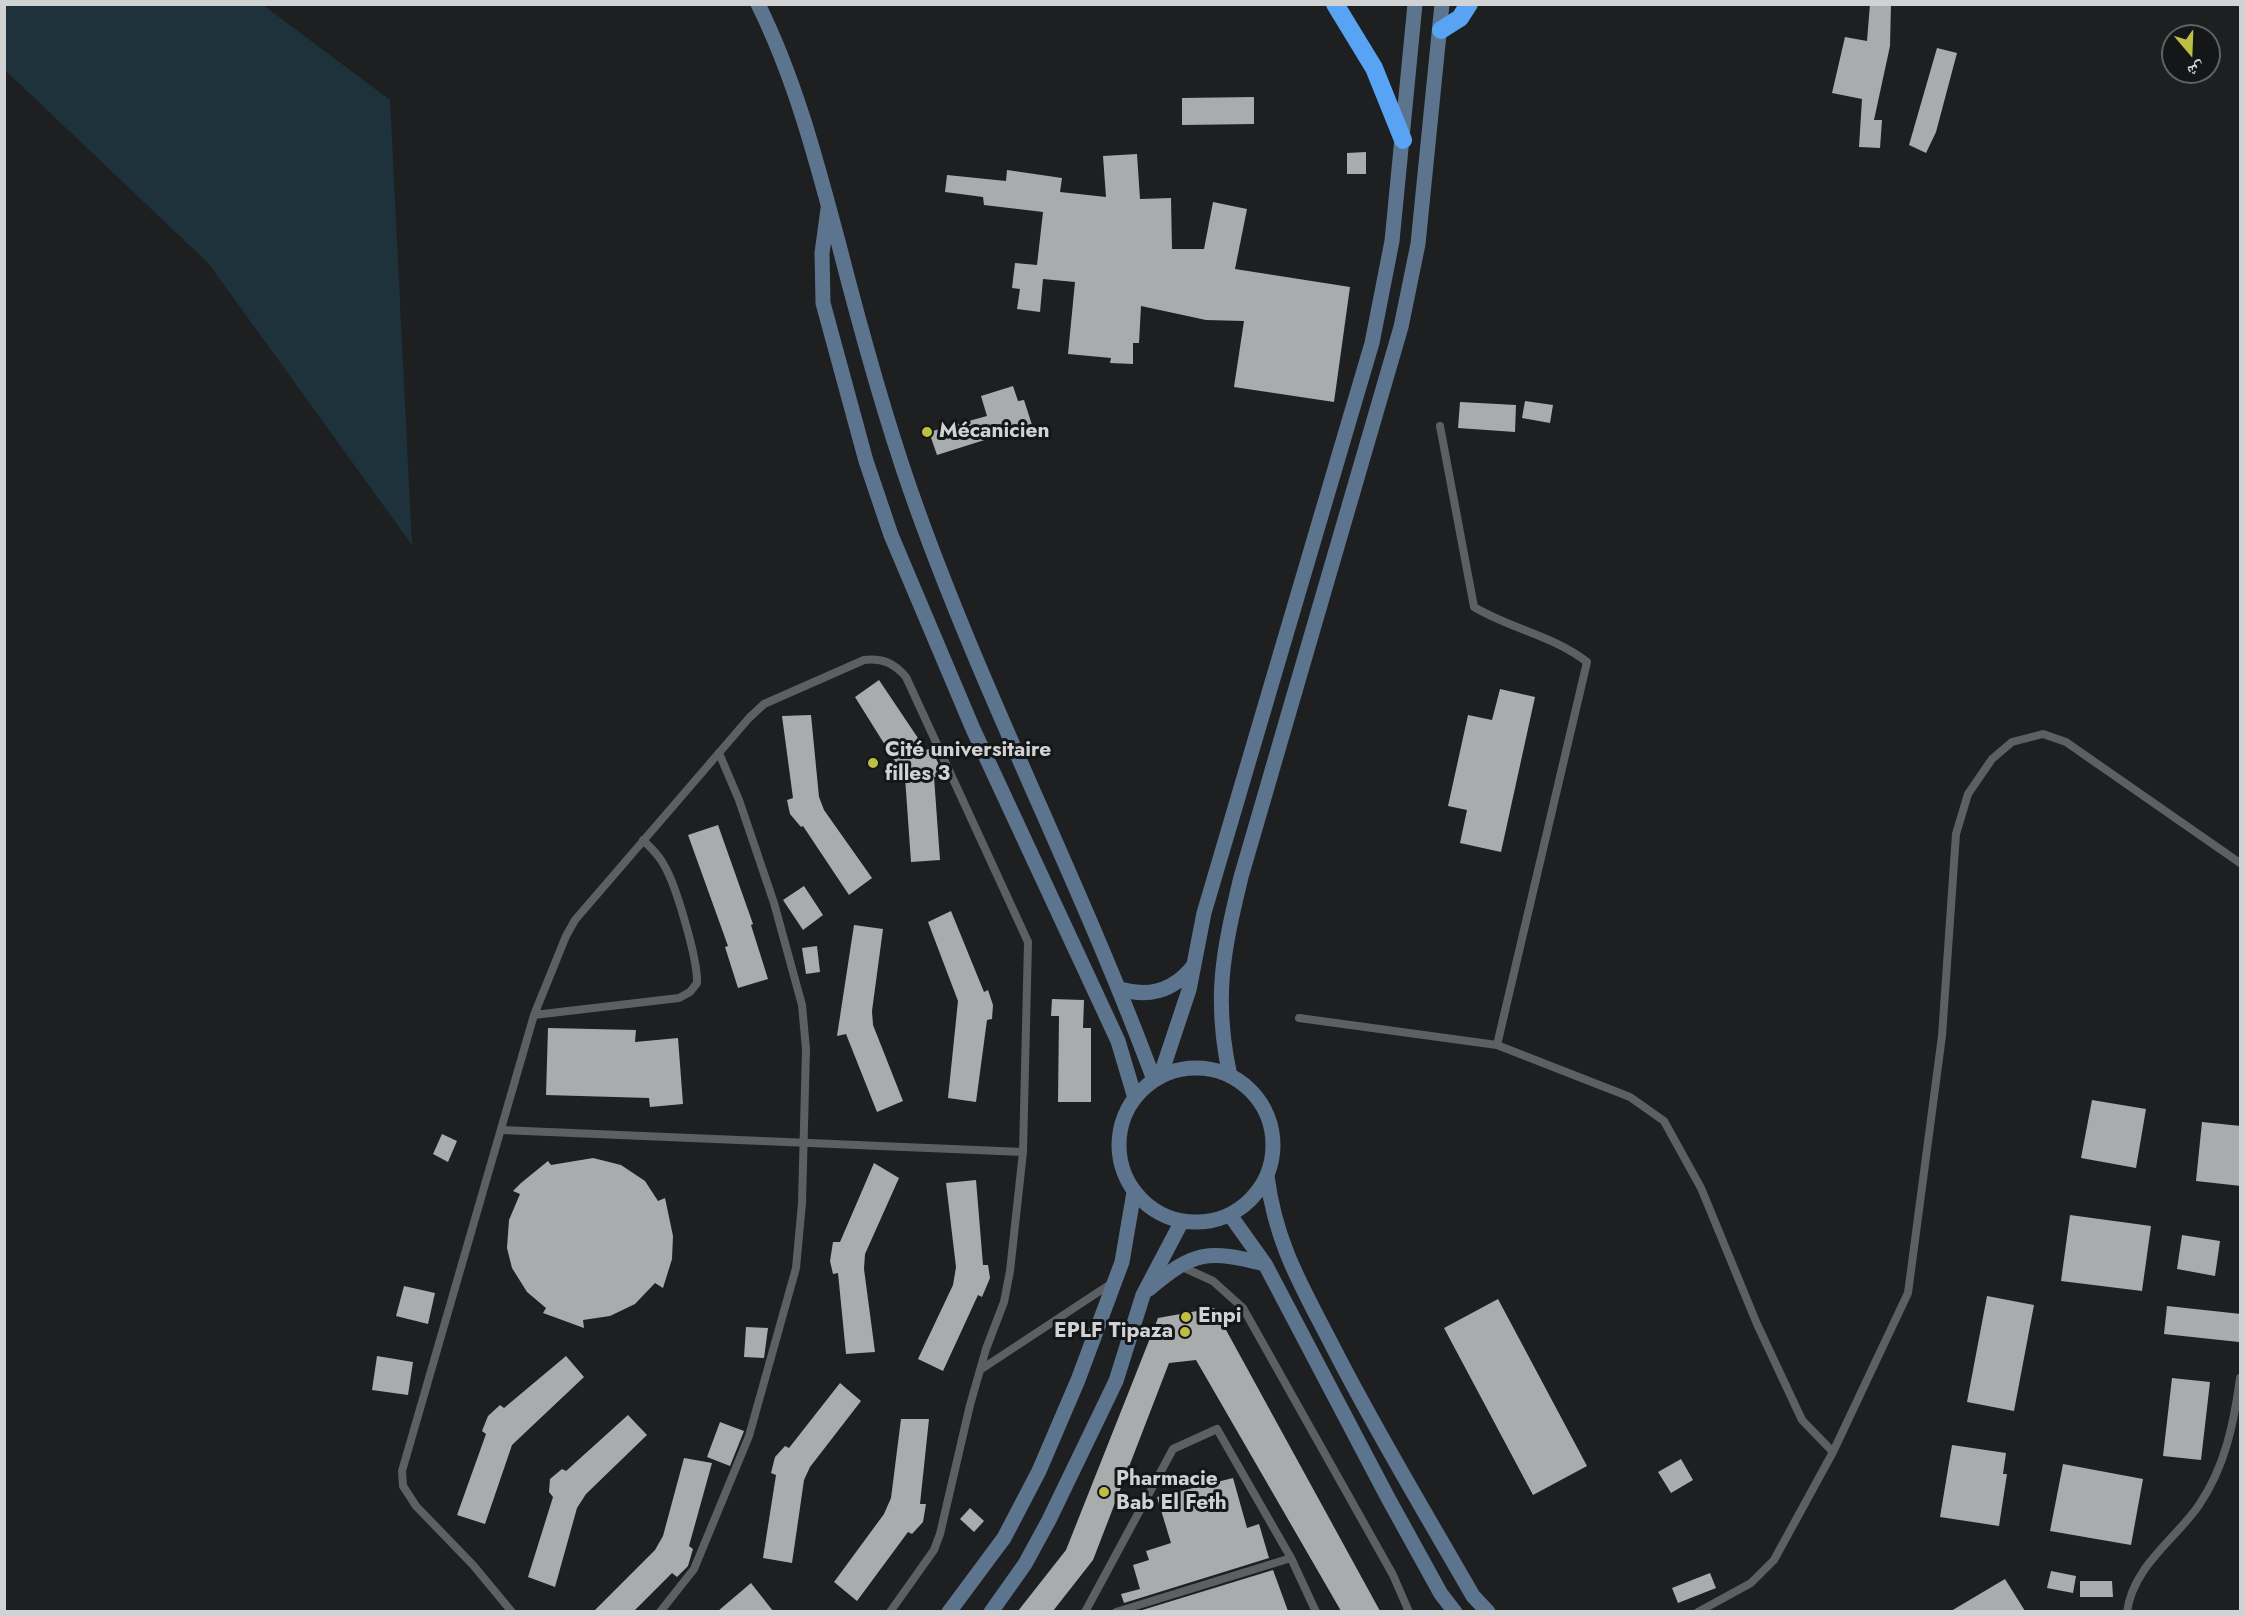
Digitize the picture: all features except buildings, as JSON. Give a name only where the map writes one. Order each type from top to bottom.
[{"type":"highway","points":[[1335,4],[1374,68],[1403,140]]},
{"type":"highway","points":[[1441,30],[1460,18],[1469,4]]},
{"type":"main road","points":[[758,4],[794,88],[878,393],[937,563],[1157,1079]]},
{"type":"main road","points":[[1157,1079],[1184,1010],[1208,902],[1372,342],[1392,241],[1415,28],[1415,4]]},
{"type":"main road","points":[[1230,1076],[1220,1006],[1225,945],[1241,878],[1401,327],[1418,243],[1442,4]]},
{"type":"main road","points":[[1415,28],[1441,30]]},
{"type":"main road","points":[[828,206],[823,242],[823,303],[866,461],[891,535],[973,729],[1118,1041],[1135,1098]]},
{"type":"main road","points":[[1120,989],[1134,993],[1162,990],[1174,985],[1194,965]]},
{"type":"main road","points":[[1188,1068],[1202,1068],[1230,1076],[1256,1096],[1271,1126],[1272,1160],[1267,1176],[1258,1192],[1230,1215],[1207,1222],[1182,1221],[1155,1211],[1134,1192],[1123,1170],[1119,1145],[1120,1128],[1135,1098],[1157,1079],[1188,1068]]},
{"type":"main road","points":[[1267,1176],[1272,1213],[1286,1256],[1363,1405],[1473,1596],[1488,1611]]},
{"type":"main road","points":[[949,1611],[1004,1538],[1025,1501],[1078,1380],[1122,1262],[1134,1192]]},
{"type":"main road","points":[[1230,1215],[1265,1264],[1388,1498],[1441,1594],[1455,1611]]},
{"type":"main road","points":[[991,1611],[1025,1564],[1049,1521],[1116,1381],[1143,1295],[1182,1221]]},
{"type":"main road","points":[[1143,1295],[1179,1266],[1206,1255],[1226,1254],[1265,1264]]},
{"type":"lane","points":[[1440,426],[1474,607],[1497,620],[1569,648],[1587,662],[1497,1045]]},
{"type":"lane","points":[[512,1611],[473,1565],[416,1506],[403,1486],[402,1471],[534,1015],[566,936],[575,920],[764,705],[864,660],[885,660],[906,677],[1028,942],[1023,1152],[1004,1302],[980,1370],[940,1534],[934,1550],[890,1611]]},
{"type":"lane","points":[[1698,1611],[1752,1583],[1774,1560],[1833,1452],[1908,1293],[1942,1036],[1956,834],[1968,794],[1992,759],[2012,742],[2043,734],[2066,742],[2241,863]]},
{"type":"lane","points":[[660,1611],[694,1569],[749,1436],[796,1269],[802,1203],[807,1049],[802,1005],[774,903],[720,753]]},
{"type":"lane","points":[[534,1015],[679,998],[690,992],[697,983],[694,960],[670,876],[657,854],[643,840]]},
{"type":"lane","points":[[1299,1018],[1497,1045],[1630,1097],[1664,1121],[1701,1188],[1757,1324],[1802,1420],[1833,1452]]},
{"type":"lane","points":[[501,1130],[1023,1152]]},
{"type":"lane","points":[[1179,1266],[1218,1285],[1243,1308],[1393,1575],[1409,1611]]},
{"type":"lane","points":[[980,1370],[1115,1281]]},
{"type":"lane","points":[[2127,1611],[2128,1603],[2149,1562],[2198,1506],[2217,1474],[2234,1424],[2241,1378]]},
{"type":"lane","points":[[1085,1611],[1173,1449],[1217,1429],[1291,1558],[1316,1611]]},
{"type":"lane","points":[[1116,1611],[1291,1558]]},
{"type":"shaded area","points":[[4,5],[263,5],[390,100],[412,545],[209,264],[5,70]]},
{"type":"place","name":"Mécanicien","points":[[927,432]]},
{"type":"place","name":"Cité universitaire filles 3","points":[[873,763]]},
{"type":"place","name":"Enpi","points":[[1186,1317]]},
{"type":"place","name":"EPLF Tipaza","points":[[1185,1332]]},
{"type":"place","name":"Pharmacie Bab El Feth","points":[[1104,1492]]}]
